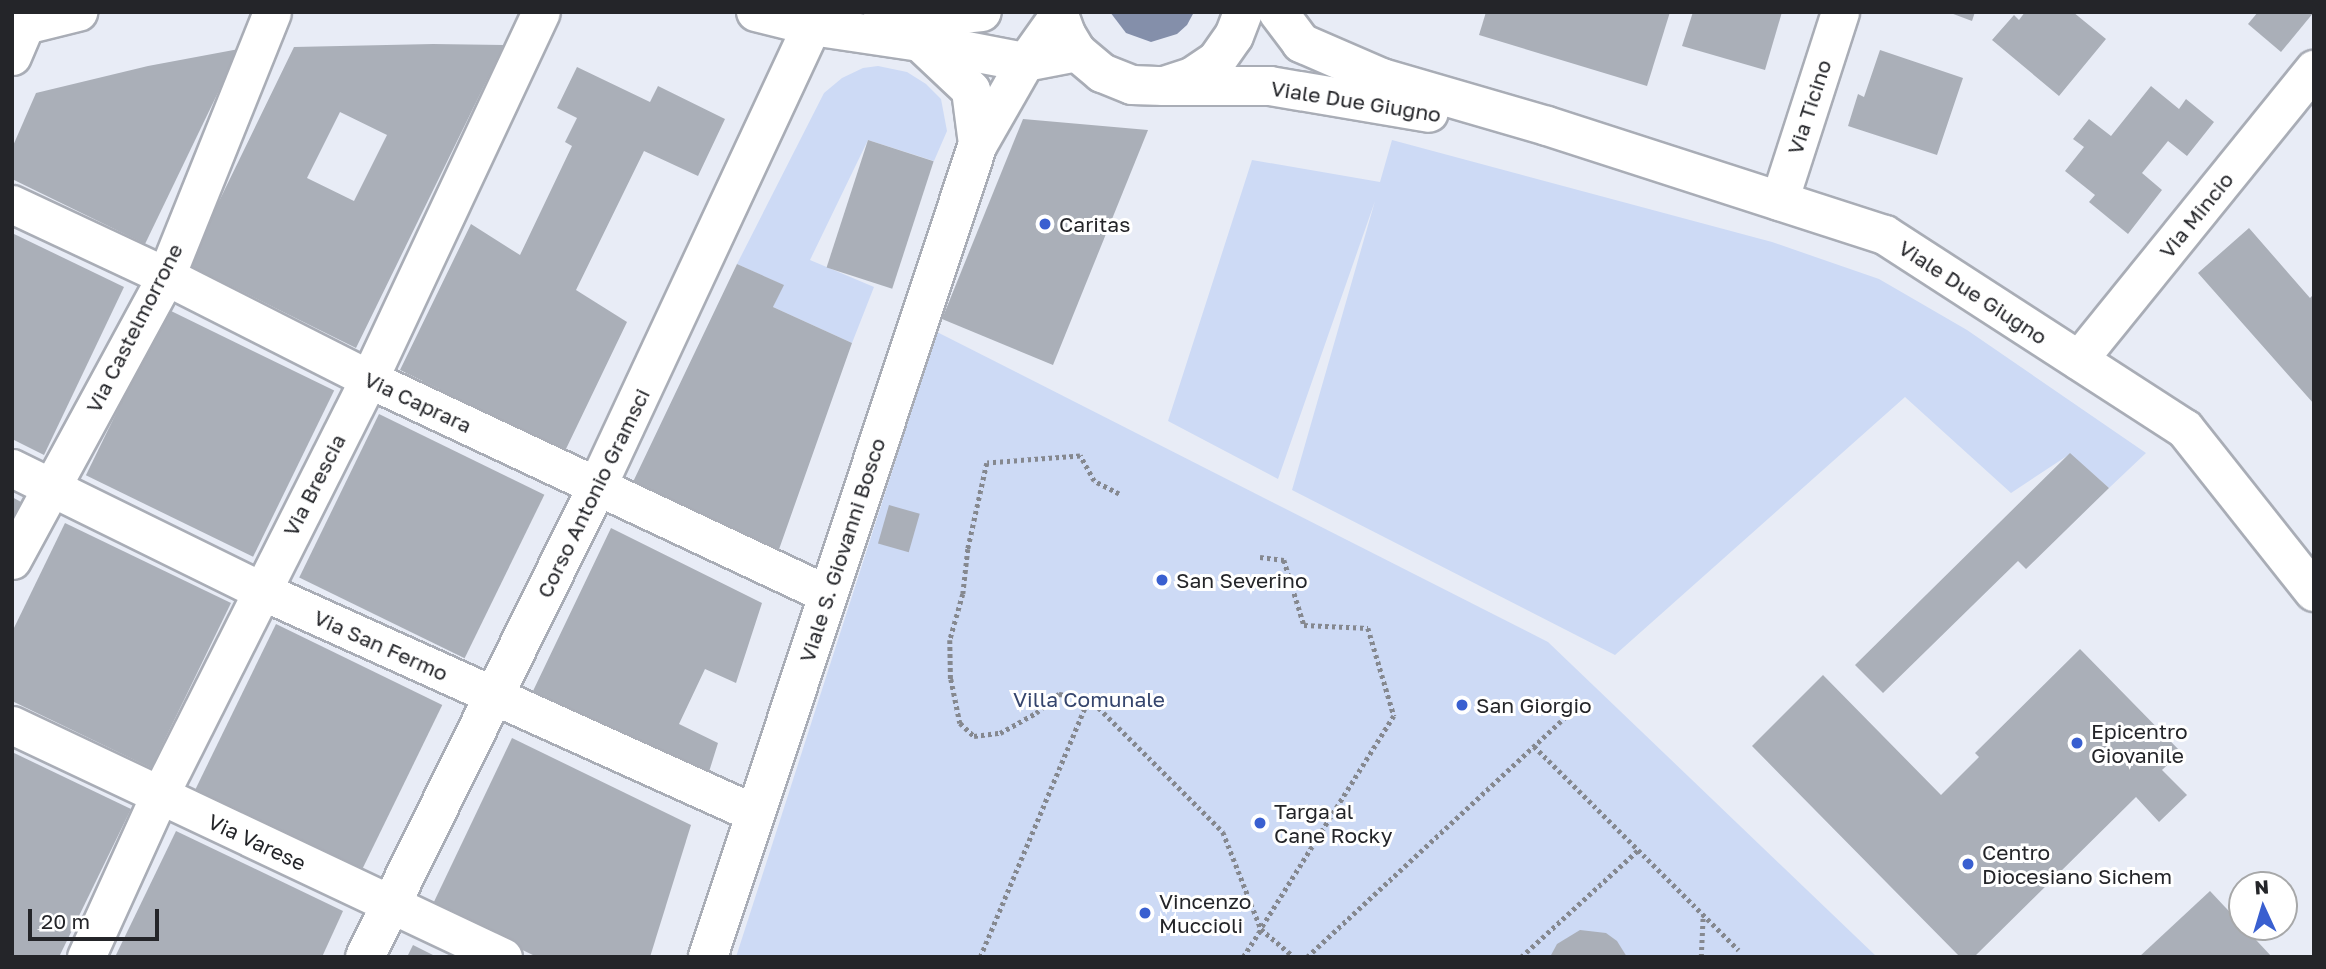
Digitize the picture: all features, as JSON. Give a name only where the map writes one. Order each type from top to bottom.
[{"type":"main road","points":[[16,38],[78,12]]},
{"type":"main road","points":[[756,12],[812,26],[920,42],[1025,62],[1077,52]]},
{"type":"main road","points":[[875,12],[923,18],[982,12]]},
{"type":"main road","name":"Viale Due Giugno","points":[[1164,86],[1192,77],[1217,60],[1234,36],[1243,12]]},
{"type":"main road","name":"Viale Due Giugno","points":[[1278,12],[1301,43],[1381,78],[1547,127],[1885,234],[2185,429],[2314,592]]},
{"type":"main road","name":"Viale Due Giugno","points":[[1058,13],[1077,52],[1102,74],[1132,85],[1270,86],[1382,106],[1547,127]]},
{"type":"main road","name":"Corso Antonio Gramsci","points":[[365,957],[597,487],[812,26]]},
{"type":"main road","name":"Viale S. Giovanni Bosco","points":[[708,957],[978,144],[971,90],[920,42]]},
{"type":"street","name":"Via Castelmorrone","points":[[12,559],[166,276],[272,12]]},
{"type":"street","name":"Via Brescia","points":[[86,957],[159,796],[260,590],[369,379],[541,12]]},
{"type":"street","name":"Via Ticino","points":[[1779,201],[1840,12]]},
{"type":"street","name":"Viale S. Giovanni Bosco","points":[[978,144],[1025,62],[1058,13]]},
{"type":"street","name":"Via Mincio","points":[[2078,360],[2314,69]]},
{"type":"street","name":"Via Caprara","points":[[12,204],[166,276],[369,379],[827,594]]},
{"type":"street","name":"Via San Fermo","points":[[12,468],[260,590],[754,813]]},
{"type":"street","name":"Via Varese","points":[[12,725],[503,957]]},
{"type":"path","points":[[1119,494],[1094,481],[1080,456],[987,463],[962,594],[950,640],[951,679],[960,723],[974,736],[1000,733],[1035,713],[1059,694],[1089,698],[1223,832],[1261,929],[1294,957]]},
{"type":"path","points":[[1243,957],[1394,716],[1368,628],[1304,625],[1284,560],[1260,557]]},
{"type":"path","points":[[980,957],[1089,698]]},
{"type":"path","points":[[1307,957],[1572,711]]},
{"type":"path","points":[[1534,746],[1739,950]]},
{"type":"path","points":[[1521,957],[1638,850]]},
{"type":"path","points":[[1701,957],[1702,913]]},
{"type":"green space","points":[[878,66],[907,72],[926,84],[941,99],[947,131],[934,161],[868,140],[810,260],[874,287],[852,343],[773,307],[783,285],[737,264],[824,93],[842,78],[863,68]]},
{"type":"green space","points":[[1392,140],[1772,242],[1879,279],[1967,330],[2146,453],[2109,488],[2070,454],[2011,493],[1905,397],[1615,655],[1292,490],[1375,201],[1278,479],[1168,421],[1252,160],[1380,182]]},
{"type":"green space","name":"Villa Comunale","points":[[937,332],[1548,642],[1877,957],[736,957]]},
{"type":"shaded area","points":[[1110,12],[1194,12],[1187,25],[1177,34],[1151,42],[1126,33]]},
{"type":"building","points":[[1486,12],[1670,12],[1647,86],[1479,35]]},
{"type":"building","points":[[1693,12],[1782,12],[1765,70],[1682,46]]},
{"type":"building","points":[[1948,12],[1975,12],[1972,21]]},
{"type":"building","points":[[2025,12],[2073,12],[2106,39],[2059,96],[1992,40],[2014,15],[2019,20]]},
{"type":"building","points":[[2258,12],[2314,12],[2281,52],[2248,24]]},
{"type":"building","points":[[504,45],[356,348],[188,265],[294,47]],"holes":[[[340,112],[387,135],[354,201],[307,178]]]},
{"type":"building","points":[[239,49],[145,244],[12,179],[12,148],[36,93],[148,66]]},
{"type":"building","points":[[1880,50],[1963,78],[1937,155],[1848,126],[1858,94],[1864,97]]},
{"type":"building","points":[[577,67],[650,102],[658,86],[725,119],[698,176],[644,151],[576,290],[627,322],[565,451],[400,370],[471,224],[520,255],[572,146],[565,142],[577,118],[557,108]]},
{"type":"building","points":[[2151,86],[2179,109],[2186,99],[2214,122],[2187,156],[2168,141],[2142,173],[2162,190],[2128,234],[2089,202],[2095,195],[2065,171],[2084,147],[2073,139],[2089,119],[2111,136]]},
{"type":"building","name":"Caritas","points":[[1023,119],[1148,130],[1053,365],[942,319]]},
{"type":"building","points":[[868,140],[934,161],[892,289],[827,267]]},
{"type":"building","points":[[2249,228],[2310,298],[2314,294],[2314,404],[2198,273]]},
{"type":"building","points":[[12,233],[124,287],[44,455],[12,439]]},
{"type":"building","points":[[737,264],[784,285],[773,307],[852,343],[777,555],[632,484]]},
{"type":"building","points":[[167,309],[334,391],[253,557],[86,475]]},
{"type":"building","points":[[379,414],[544,495],[465,658],[299,578]]},
{"type":"building","points":[[2070,453],[2109,488],[2026,569],[2018,561],[1883,693],[1855,665]]},
{"type":"building","points":[[12,497],[21,502],[12,520]]},
{"type":"building","points":[[889,505],[920,514],[909,552],[878,543]]},
{"type":"building","points":[[65,523],[231,603],[151,768],[12,701],[12,632]]},
{"type":"building","points":[[611,528],[762,603],[736,683],[705,669],[679,724],[718,743],[708,775],[533,691]]},
{"type":"building","points":[[276,624],[442,705],[362,870],[195,789]]},
{"type":"building","name":"Centro Diocesiano Sichem","points":[[2080,649],[2181,752],[2162,770],[2187,795],[2159,822],[2136,797],[1974,957],[1960,957],[1752,746],[1823,675],[1941,795],[1979,757],[1975,753]]},
{"type":"building","points":[[512,738],[691,825],[650,957],[537,957],[432,906]]},
{"type":"building","points":[[12,752],[131,809],[59,957],[12,957]]},
{"type":"building","points":[[176,831],[343,911],[322,957],[115,957]]},
{"type":"building","points":[[2210,891],[2228,910],[2228,941],[2257,941],[2272,957],[2139,957]]},
{"type":"building","points":[[1580,930],[1606,933],[1617,941],[1627,957],[1550,957],[1557,944]]},
{"type":"building","points":[[413,945],[437,957],[407,957]]},
{"type":"place","name":"Caritas","points":[[1045,224]]},
{"type":"place","name":"San Severino","points":[[1162,580]]},
{"type":"place","name":"San Giorgio","points":[[1462,705]]},
{"type":"place","name":"Epicentro Giovanile","points":[[2077,743]]},
{"type":"place","name":"Targa al Cane Rocky","points":[[1260,823]]},
{"type":"place","name":"Centro Diocesiano Sichem","points":[[1968,864]]},
{"type":"place","name":"Vincenzo Muccioli","points":[[1145,913]]}]
